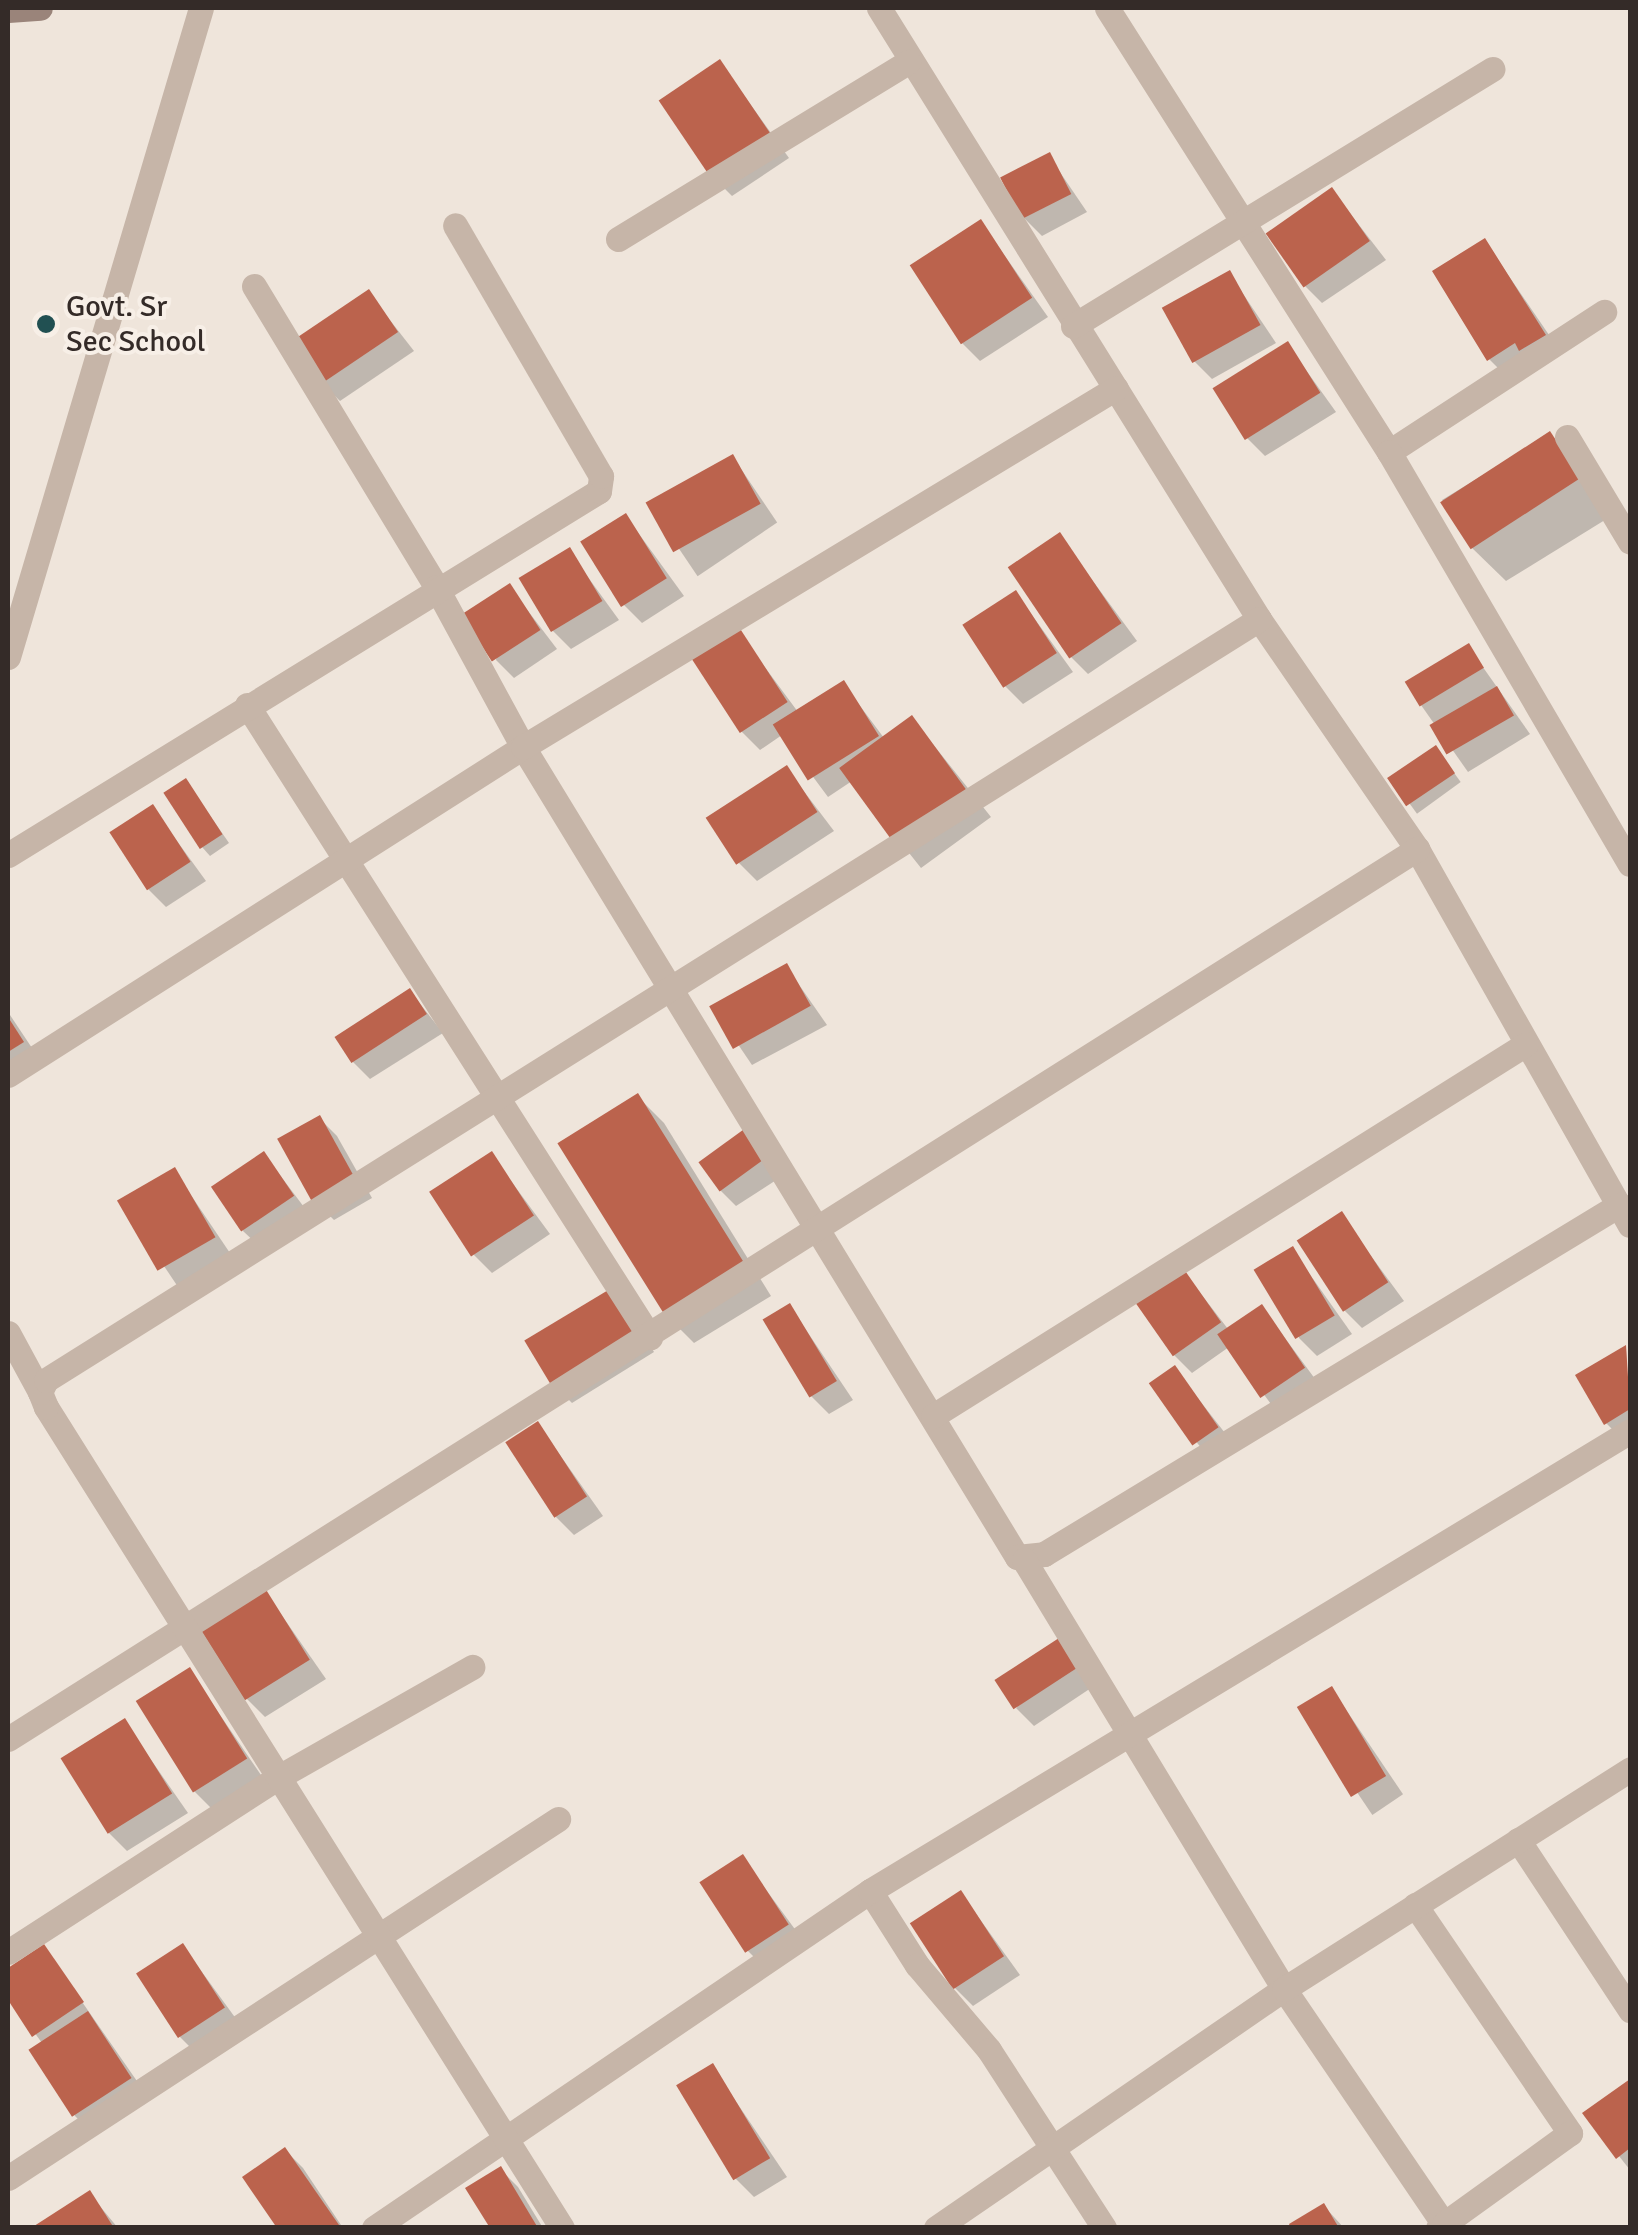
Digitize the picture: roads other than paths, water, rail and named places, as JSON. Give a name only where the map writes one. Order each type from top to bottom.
[{"type":"street","points":[[8,10],[40,8]]},
{"type":"street","points":[[8,656],[201,8]]},
{"type":"street","points":[[879,8],[908,62],[1259,620],[1418,849],[1625,1215],[1024,1560]]},
{"type":"street","points":[[1107,8],[1389,452],[1630,864]]},
{"type":"street","points":[[618,239],[908,62]]},
{"type":"street","points":[[1072,326],[1493,69]]},
{"type":"street","points":[[8,855],[603,484],[455,226]]},
{"type":"street","points":[[254,286],[436,587],[522,746],[676,990],[1006,1543],[1024,1560],[1284,1989],[1441,2226],[1570,2134],[1414,1905]]},
{"type":"street","points":[[1389,452],[1604,312]]},
{"type":"street","points":[[8,1076],[522,746],[1116,388]]},
{"type":"street","points":[[1567,437],[1630,542]]},
{"type":"street","points":[[40,1392],[54,1369],[676,990],[1259,620]]},
{"type":"street","points":[[247,705],[650,1337]]},
{"type":"street","points":[[8,1739],[186,1622],[822,1231],[1418,849]]},
{"type":"street","points":[[932,1416],[1526,1044]]},
{"type":"street","points":[[8,1333],[40,1392],[562,2228]]},
{"type":"street","points":[[374,2228],[508,2142],[870,1891],[1131,1737],[1630,1432]]},
{"type":"street","points":[[8,1952],[282,1775],[472,1667]]},
{"type":"street","points":[[936,2228],[1048,2146],[1284,1989],[1630,1770]]},
{"type":"street","points":[[8,2178],[383,1938],[558,1819]]},
{"type":"street","points":[[1518,1840],[1630,2010]]},
{"type":"street","points":[[870,1891],[918,1965],[989,2050],[1104,2228]]},
{"type":"place","name":"Govt. Sr Sec School","points":[[46,324]]}]
